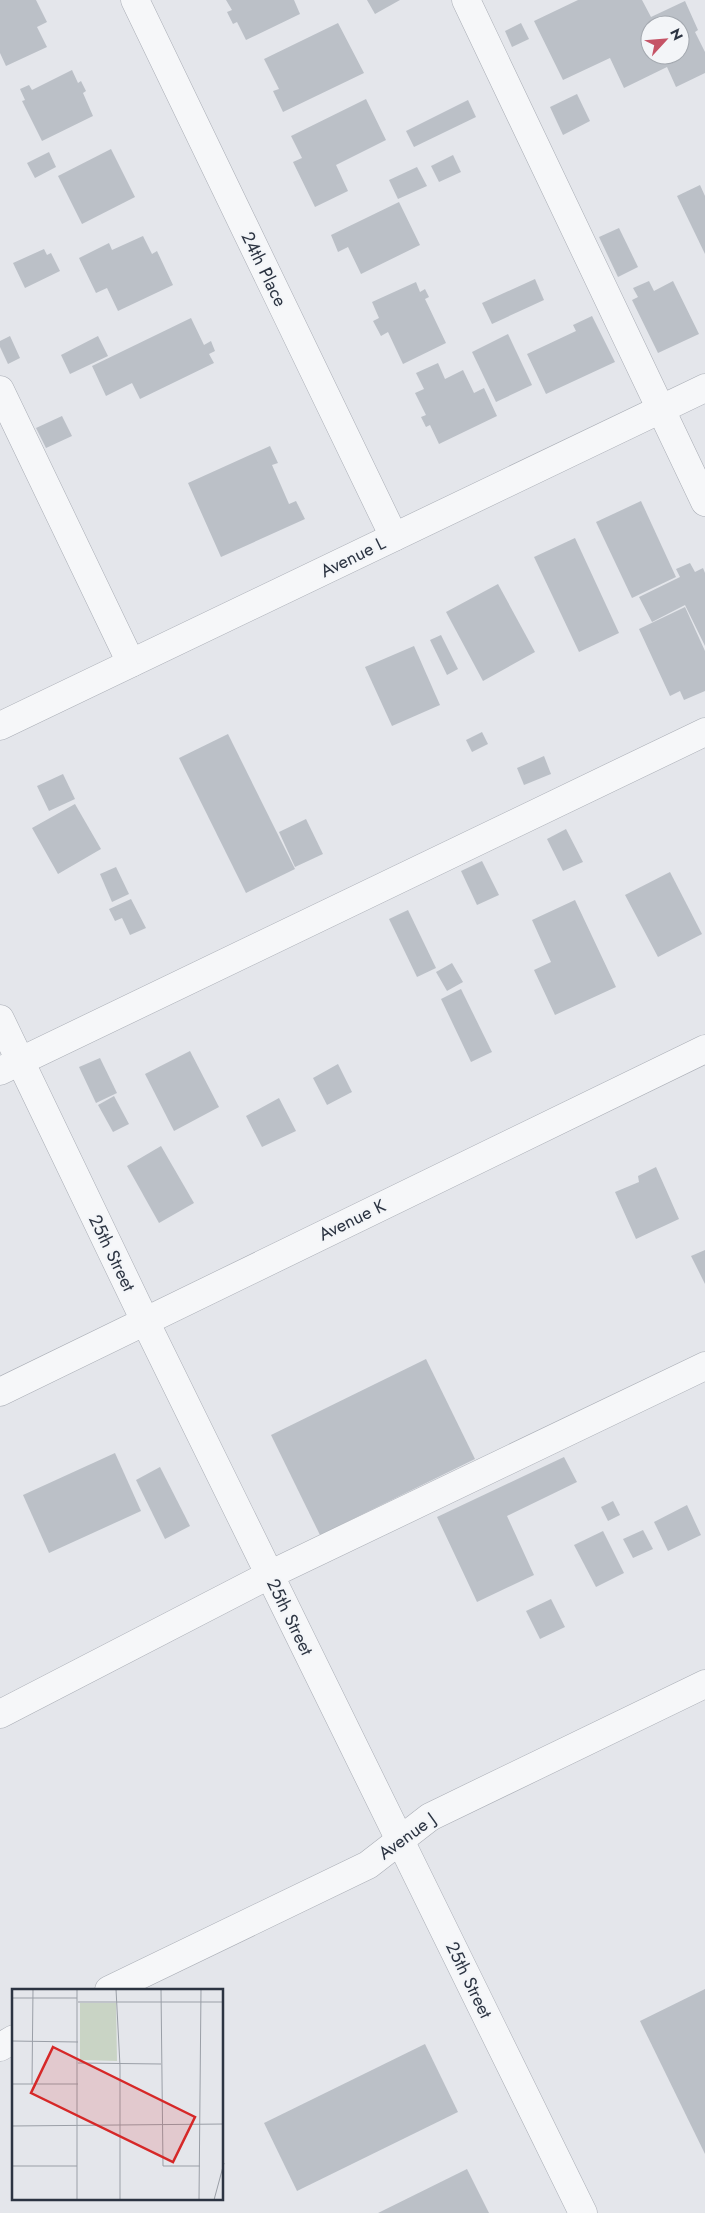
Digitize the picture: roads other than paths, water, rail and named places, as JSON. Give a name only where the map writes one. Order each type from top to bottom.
[{"type":"street","name":"24th Place","points":[[135,0],[394,537]]},
{"type":"street","points":[[466,0],[705,502]]},
{"type":"street","name":"Avenue L","points":[[0,726],[705,388]]},
{"type":"street","points":[[0,390],[131,663]]},
{"type":"street","points":[[10,1066],[705,732]]},
{"type":"street","name":"25th Street","points":[[0,1019],[10,1066],[145,1321],[584,2213]]},
{"type":"street","name":"Avenue K","points":[[0,1392],[705,1049]]},
{"type":"street","points":[[0,1714],[269,1575],[705,1366]]},
{"type":"street","name":"Avenue J","points":[[111,1989],[368,1865],[430,1817],[705,1684]]},
{"type":"street","points":[[0,2047],[12,2040]]}]
